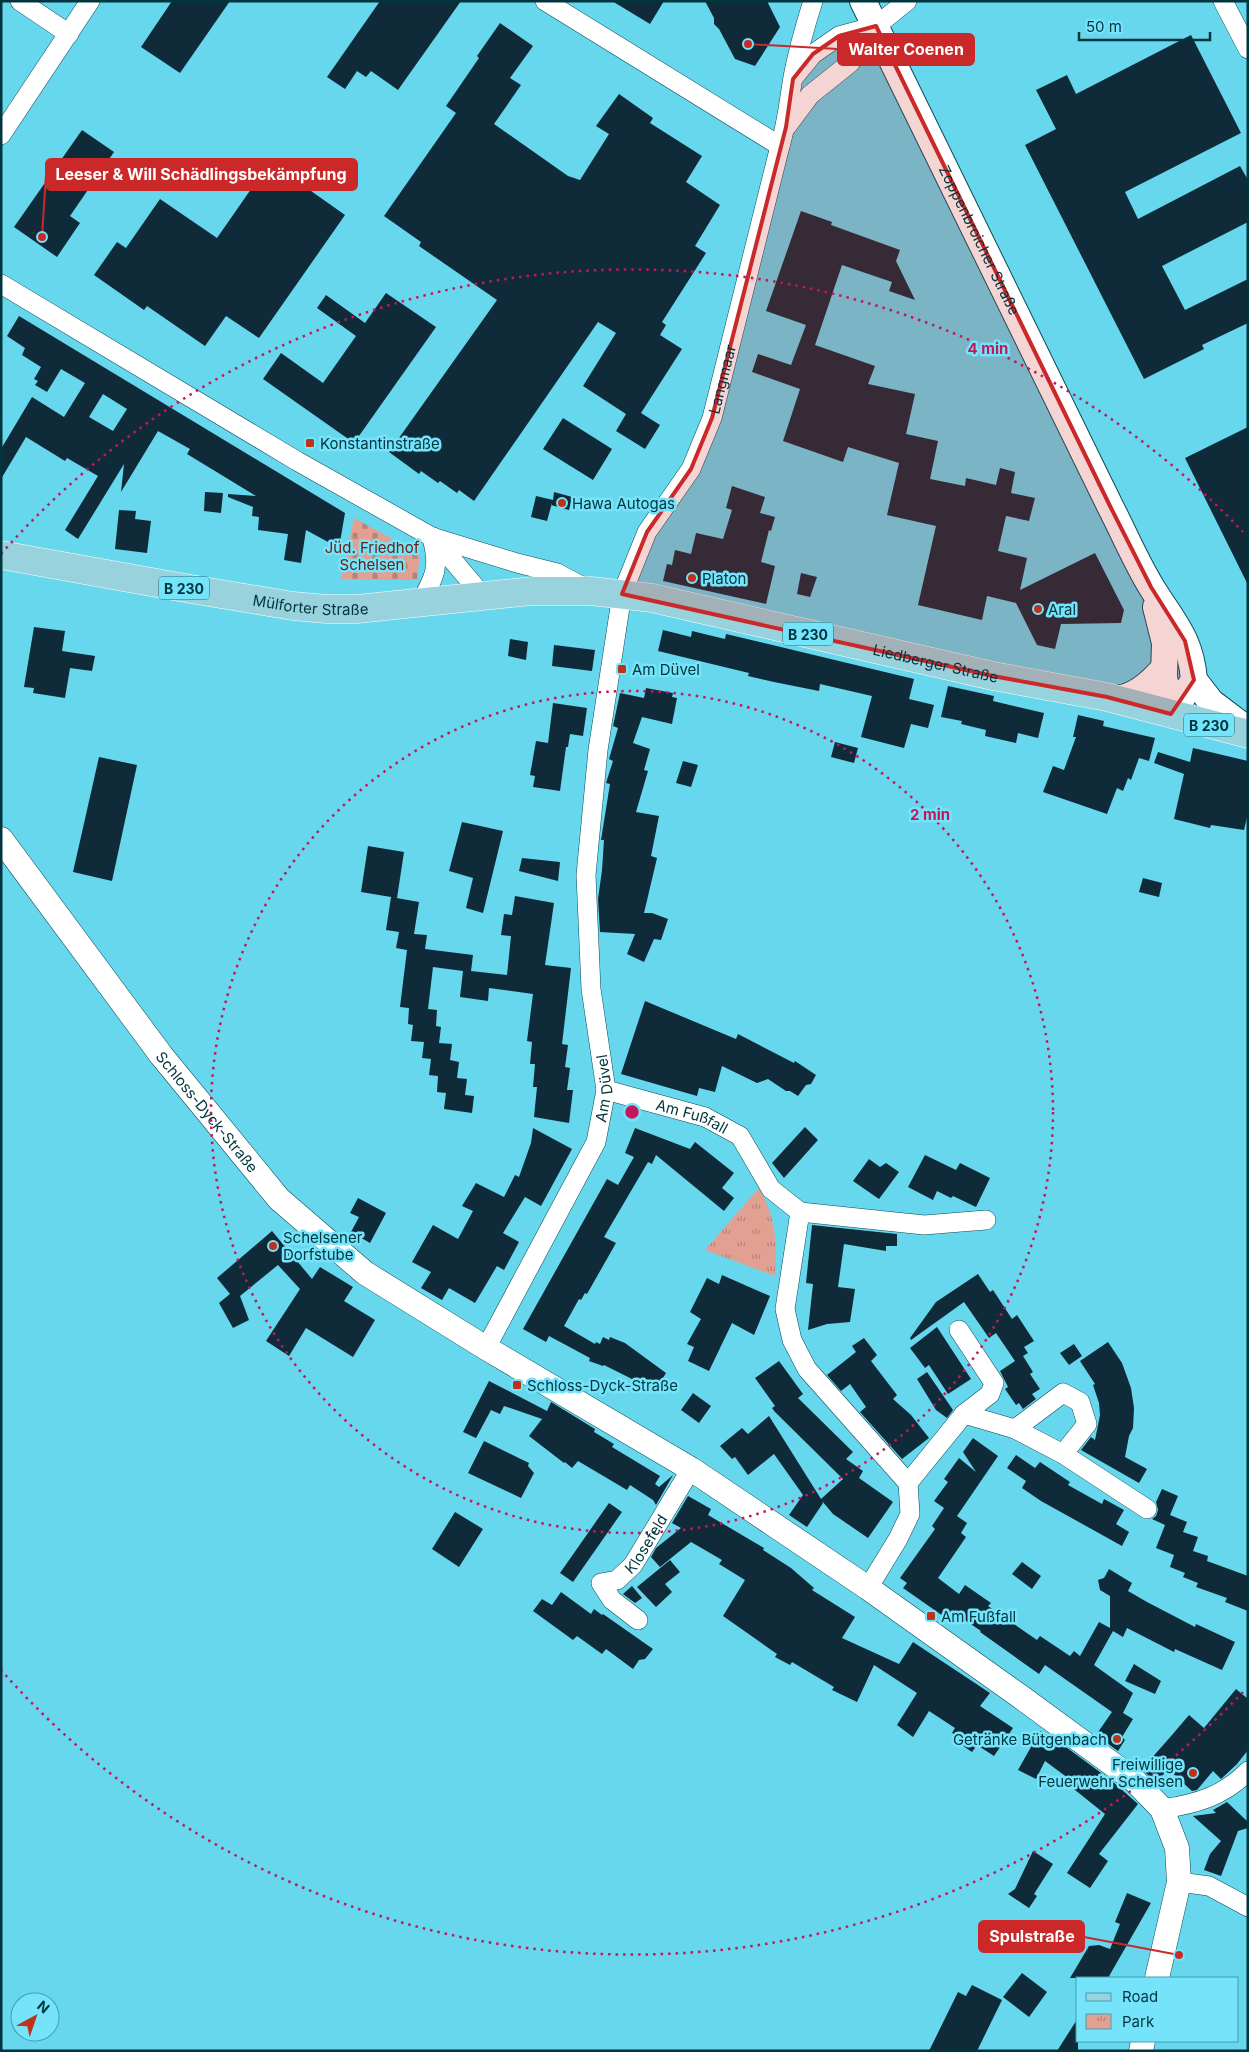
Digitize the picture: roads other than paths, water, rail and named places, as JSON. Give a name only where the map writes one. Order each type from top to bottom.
[{"type":"main road","name":"Zoppenbroicher Straße","points":[[864,1],[1110,506],[1152,587],[1178,626],[1192,656],[1194,680]]},
{"type":"main road","name":"Mülforter Straße","points":[[1,555],[293,606],[357,609],[532,591],[591,591],[622,594]]},
{"type":"main road","name":"Zoppenbroicher Straße","points":[[1152,587],[1165,643],[1164,668],[1171,714]]},
{"type":"main road","name":"Liedberger Straße","points":[[622,594],[652,598],[993,676],[1115,699],[1248,734]]},
{"type":"main road","points":[[1115,699],[1124,699],[1133,694],[1164,668]]},
{"type":"main road","points":[[1171,714],[1194,680],[1210,702],[1248,730]]},
{"type":"street","points":[[20,1],[69,34]]},
{"type":"street","points":[[1,136],[90,1]]},
{"type":"street","points":[[545,1],[780,146]]},
{"type":"street","name":"Langmaar","points":[[622,594],[647,532],[691,469],[712,418],[786,127],[793,79],[812,1]]},
{"type":"street","points":[[793,79],[813,54],[839,36],[876,26],[907,1]]},
{"type":"street","points":[[1224,1],[1248,50]]},
{"type":"street","name":"Langmaar","points":[[786,127],[810,95],[850,63],[876,26]]},
{"type":"street","points":[[1,284],[297,461],[432,536],[517,563],[557,573],[591,591]]},
{"type":"street","points":[[432,536],[482,595]]},
{"type":"street","points":[[421,602],[436,570],[437,554],[432,536]]},
{"type":"street","name":"Am Düvel","points":[[486,1348],[596,1142],[606,1090],[591,989],[586,875],[598,750],[622,594]]},
{"type":"street","name":"Schloss-Dyck-Straße","points":[[1,839],[161,1055],[279,1199],[364,1272],[486,1348],[691,1468],[868,1588],[1134,1780],[1162,1809],[1177,1848],[1179,1882],[1157,1977]]},
{"type":"street","name":"Am Fußfall","points":[[606,1090],[705,1117],[740,1136],[771,1189],[800,1212]]},
{"type":"street","points":[[868,1588],[898,1539],[910,1514],[908,1483],[806,1369],[792,1340],[785,1309],[800,1212],[924,1225],[986,1220]]},
{"type":"street","points":[[908,1483],[964,1414],[990,1394],[994,1383],[959,1330]]},
{"type":"street","points":[[1015,1430],[1063,1393],[1080,1402],[1087,1424],[1063,1454]]},
{"type":"street","points":[[964,1414],[1015,1430],[1063,1454],[1147,1509]]},
{"type":"street","name":"Klosefeld","points":[[638,1620],[612,1600],[601,1582],[617,1580],[633,1566],[691,1468]]},
{"type":"street","points":[[1162,1809],[1189,1805],[1219,1795],[1236,1783],[1248,1771]]},
{"type":"street","points":[[1179,1882],[1209,1886],[1248,1907]]},
{"type":"place","name":"Walter Coenen","points":[[748,44]]},
{"type":"place","name":"Leeser & Will Schädlingsbekämpfung","points":[[42,237]]},
{"type":"place","name":"Konstantinstraße","points":[[310,443]]},
{"type":"place","name":"Hawa Autogas","points":[[562,503]]},
{"type":"place","name":"Platon","points":[[692,578]]},
{"type":"place","name":"Aral","points":[[1038,609]]},
{"type":"place","name":"Am Düvel","points":[[622,669]]},
{"type":"place","name":"Schelsener Dorfstube","points":[[273,1246]]},
{"type":"place","name":"Schloss-Dyck-Straße","points":[[517,1385]]},
{"type":"place","name":"Am Fußfall","points":[[931,1616]]},
{"type":"place","name":"Getränke Bütgenbach","points":[[1117,1739]]},
{"type":"place","name":"Freiwillige Feuerwehr Schelsen","points":[[1193,1773]]},
{"type":"place","name":"Spulstraße","points":[[1179,1955]]},
{"type":"park label","name":"Jüd. Friedhof Schelsen","points":[[372,556]]}]
